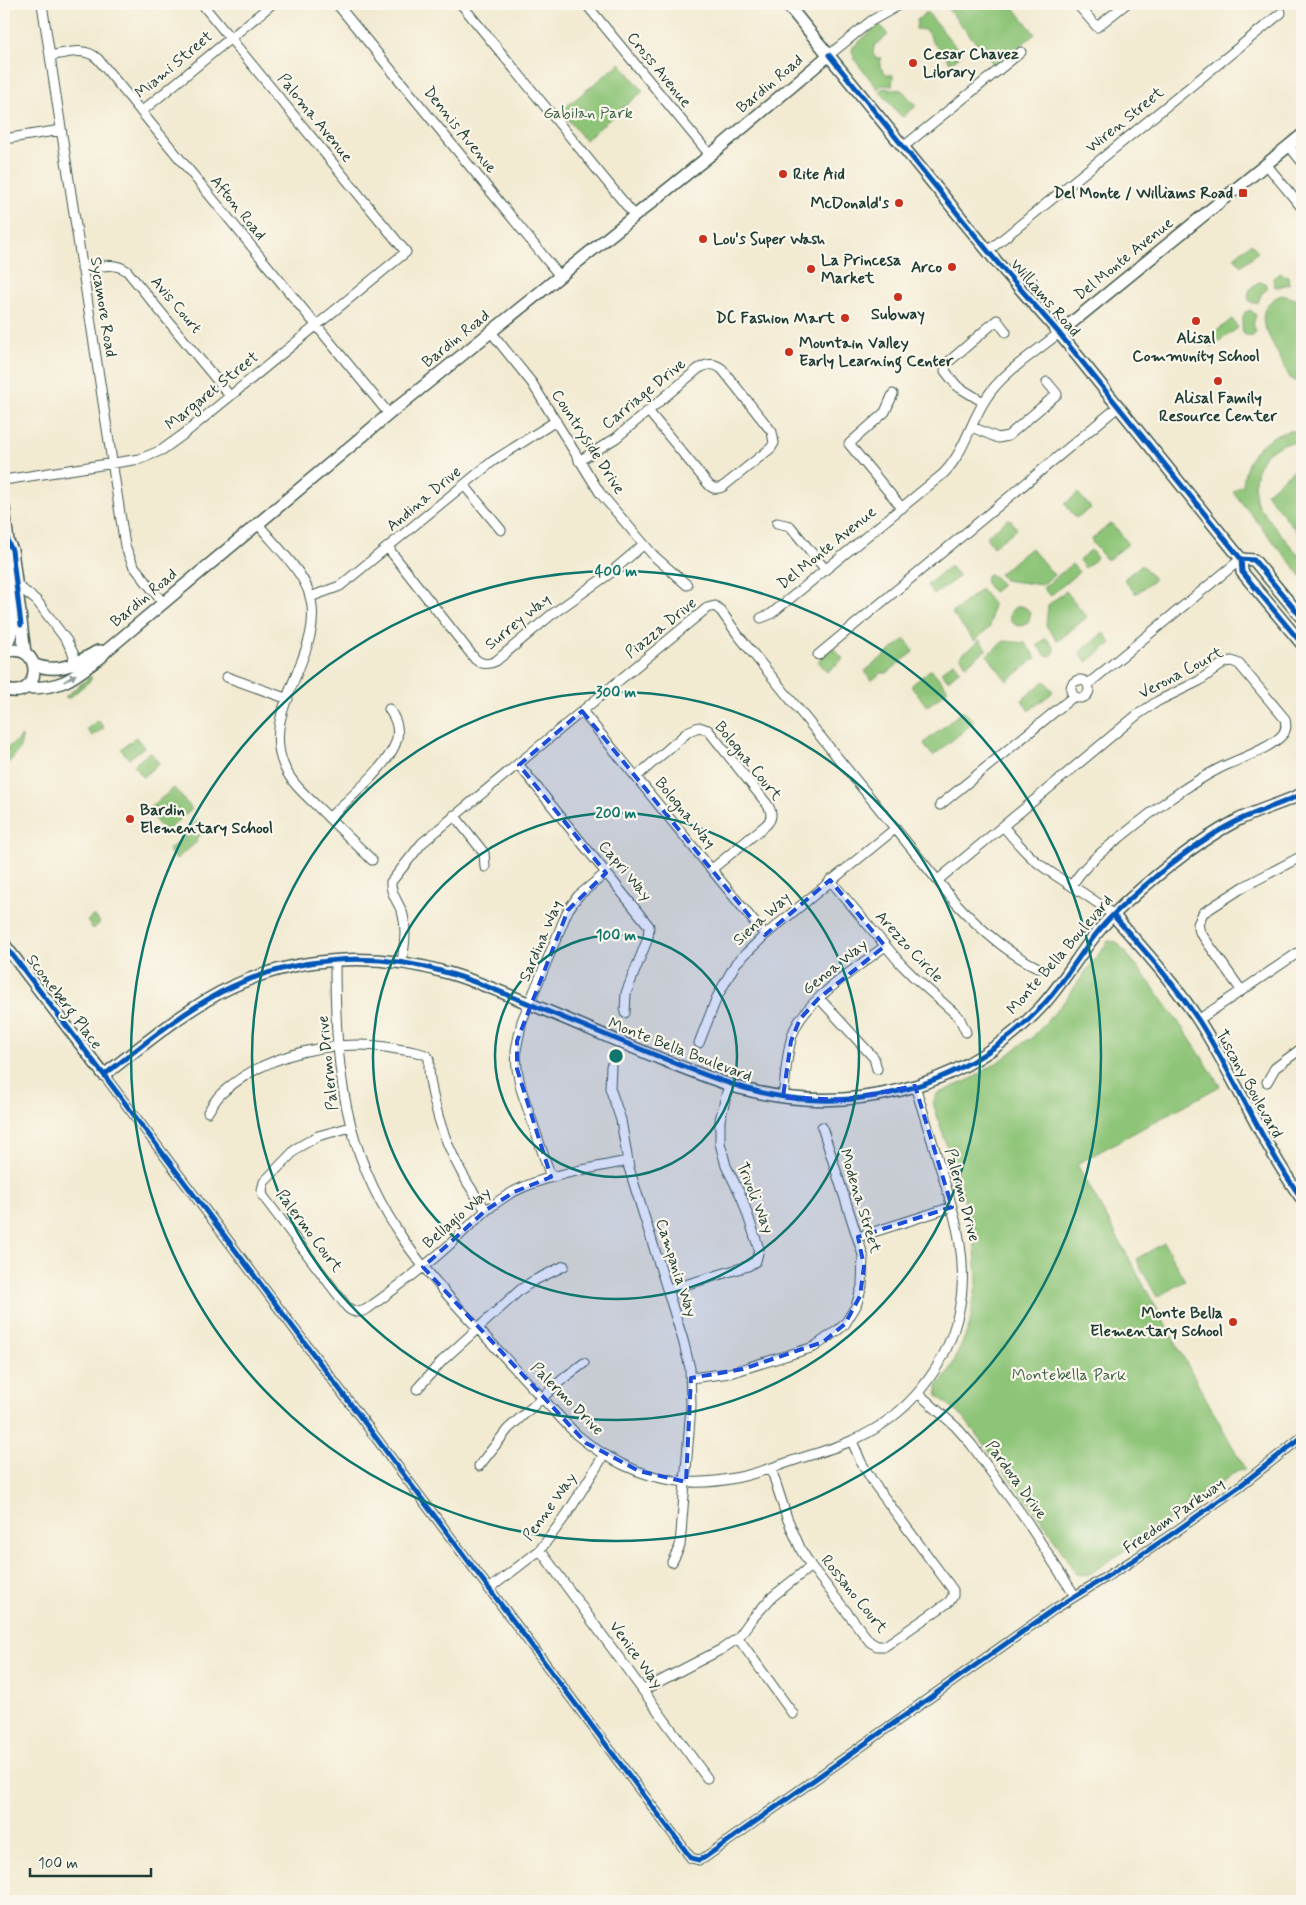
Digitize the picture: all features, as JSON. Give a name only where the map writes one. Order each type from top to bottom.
[{"type":"street","name":"Sycamore Road","points":[[42,4],[128,553],[137,570],[163,603]]},
{"type":"street","name":"Paloma Avenue","points":[[202,4],[406,252]]},
{"type":"street","name":"Miami Street","points":[[141,112],[272,4]]},
{"type":"street","name":"Dennis Avenue","points":[[337,4],[560,275]]},
{"type":"street","points":[[461,4],[635,216]]},
{"type":"street","name":"Cross Avenue","points":[[586,4],[710,156]]},
{"type":"street","name":"Williams Road","points":[[787,4],[988,251],[1059,333],[1241,559],[1241,570],[1302,644]]},
{"type":"street","points":[[828,55],[871,21],[901,4]]},
{"type":"street","points":[[1078,4],[1097,27],[1126,4]]},
{"type":"street","name":"Wiren Street","points":[[988,251],[1281,13]]},
{"type":"street","name":"Afton Road","points":[[50,56],[82,51],[95,56],[389,414]]},
{"type":"street","points":[[903,147],[1021,52]]},
{"type":"street","name":"Bardin Road","points":[[4,689],[45,688],[61,684],[101,657],[106,650],[389,414],[710,156],[828,55]]},
{"type":"street","points":[[4,139],[61,130]]},
{"type":"street","name":"Del Monte Avenue","points":[[761,618],[771,614],[902,508],[950,466],[962,448],[984,402],[1001,380],[1302,135]]},
{"type":"street","points":[[1289,146],[1302,162]]},
{"type":"street","points":[[1266,164],[1302,208]]},
{"type":"street","name":"Margaret Street","points":[[4,480],[140,459],[162,450],[406,252]]},
{"type":"street","name":"Avis Court","points":[[82,269],[112,265],[119,266],[128,271],[230,396]]},
{"type":"street","points":[[984,402],[957,386],[945,371],[946,364],[997,320],[1006,332]]},
{"type":"street","name":"Countryside Drive","points":[[491,332],[532,383],[579,462],[600,493],[643,545],[687,585]]},
{"type":"street","name":"Carriage Drive","points":[[579,462],[616,438],[703,366],[715,364],[722,369],[774,434],[774,443],[771,448],[725,485],[720,488],[714,488],[709,485],[649,412]]},
{"type":"street","points":[[972,427],[998,438],[1008,436],[1057,394],[1047,382]]},
{"type":"street","points":[[893,394],[885,412],[849,444],[902,508]]},
{"type":"street","points":[[818,655],[1118,407]]},
{"type":"street","name":"Andina Drive","points":[[310,598],[340,586],[508,451],[556,421]]},
{"type":"street","points":[[464,485],[501,530]]},
{"type":"street","points":[[4,508],[8,542],[6,551],[12,626],[4,652],[18,650],[25,653],[34,664],[32,680],[22,690],[4,701]]},
{"type":"street","points":[[777,523],[790,526],[825,569]]},
{"type":"street","points":[[258,524],[298,573],[310,598],[313,617],[311,631],[279,731],[280,756],[294,783],[372,860]]},
{"type":"street","points":[[8,542],[12,550],[25,653]]},
{"type":"street","name":"Surrey Way","points":[[388,548],[475,660],[479,663],[488,664],[496,661],[550,615],[609,574],[643,545]]},
{"type":"street","points":[[940,805],[1074,696],[1080,698],[1087,695],[1088,684],[1241,559]]},
{"type":"street","name":"Williams Road","points":[[1241,559],[1254,560],[1302,618]]},
{"type":"street","points":[[17,585],[37,601],[72,649],[74,655],[72,666]]},
{"type":"street","points":[[20,612],[26,603],[37,601]]},
{"type":"street","name":"Piazza Drive","points":[[402,962],[405,937],[404,922],[399,903],[392,891],[391,882],[422,843],[707,608],[715,606],[967,914],[994,940],[1015,956],[1038,968]]},
{"type":"street","name":"Bardin Road","points":[[34,664],[60,669],[72,666],[98,651],[106,650]]},
{"type":"street","name":"Verona Court","points":[[938,880],[1150,705],[1199,681],[1225,662],[1232,661],[1239,664],[1285,719],[1286,727],[1283,734],[1258,750],[1200,779],[1165,801],[1092,860],[1078,875],[1072,885]]},
{"type":"street","points":[[227,677],[288,699]]},
{"type":"street","points":[[329,818],[384,763],[392,750],[397,738],[397,724],[389,709]]},
{"type":"street","name":"Bologna Way","points":[[582,712],[765,935]]},
{"type":"street","name":"Bologna Court","points":[[636,776],[690,731],[699,727],[708,730],[767,804],[771,815],[766,825],[712,869]]},
{"type":"street","name":"Capri Way","points":[[518,765],[649,926],[648,938],[626,992],[625,1013]]},
{"type":"street","name":"Monte Bella Boulevard","points":[[104,1075],[188,1012],[227,990],[276,971],[334,960],[366,959],[402,962],[450,973],[729,1084],[783,1097],[820,1100],[855,1098],[892,1092],[944,1075],[970,1062],[1005,1039],[1026,1022],[1050,997],[1091,940],[1113,915],[1172,864],[1205,840],[1237,821],[1302,794]]},
{"type":"street","points":[[454,815],[484,853],[485,867]]},
{"type":"street","points":[[1003,826],[1020,847],[1037,862],[1092,897],[1113,915]]},
{"type":"street","name":"Siena Way","points":[[699,1043],[726,979],[736,963],[765,935],[830,880],[896,828]]},
{"type":"street","points":[[1242,990],[1200,932],[1198,920],[1203,913],[1245,886],[1302,856]]},
{"type":"street","name":"Sardina Way","points":[[551,1177],[521,1089],[516,1064],[519,1031],[568,910],[578,896],[606,873]]},
{"type":"street","name":"Arezzo Circle","points":[[830,880],[885,946],[916,979],[959,1017],[966,1032]]},
{"type":"street","name":"Tuscany Boulevard","points":[[1113,915],[1153,960],[1198,1020],[1256,1125],[1302,1199]]},
{"type":"street","name":"Sconeberg Place","points":[[4,944],[104,1075]]},
{"type":"street","name":"Genoa Way","points":[[783,1097],[789,1052],[794,1032],[805,1012],[819,998],[885,946]]},
{"type":"street","points":[[1198,1020],[1302,950]]},
{"type":"street","name":"Palermo Drive","points":[[334,960],[342,1083],[351,1127],[360,1156],[379,1200],[398,1234],[423,1267],[576,1434],[604,1455],[651,1475],[686,1482],[725,1480],[771,1468],[852,1441],[881,1426],[904,1408],[918,1393],[945,1352],[956,1324],[963,1273],[962,1250],[952,1207],[915,1086]]},
{"type":"street","points":[[819,998],[874,1058],[877,1069]]},
{"type":"street","points":[[208,1112],[220,1094],[260,1068],[299,1053],[339,1046],[385,1047],[427,1056],[435,1105],[450,1150],[466,1182],[486,1210]]},
{"type":"street","points":[[1267,1082],[1275,1068],[1302,1048]]},
{"type":"street","name":"Campania Way","points":[[611,1066],[610,1088],[621,1120],[627,1161],[685,1345],[691,1378],[691,1406],[680,1546],[672,1562]]},
{"type":"street","points":[[104,1075],[488,1588]]},
{"type":"street","name":"Trivoli Way","points":[[668,1290],[748,1266],[758,1258],[758,1249],[746,1208],[726,1166],[720,1143],[720,1120],[729,1084]]},
{"type":"street","name":"Palermo Court","points":[[351,1127],[318,1136],[297,1148],[264,1182],[262,1187],[263,1196],[351,1310],[361,1312],[368,1309],[423,1267]]},
{"type":"street","name":"Modena Street","points":[[691,1378],[730,1372],[763,1364],[814,1347],[832,1336],[845,1324],[851,1315],[862,1286],[863,1260],[858,1237],[822,1127]]},
{"type":"street","name":"Bellagio Way","points":[[423,1267],[486,1210],[514,1192],[551,1177],[627,1161]]},
{"type":"street","points":[[858,1237],[952,1207]]},
{"type":"street","points":[[417,1389],[442,1361],[527,1285],[564,1266]]},
{"type":"street","points":[[479,1466],[500,1438],[564,1378],[584,1363]]},
{"type":"street","name":"Pardova Drive","points":[[918,1393],[956,1427],[971,1444],[1028,1523],[1075,1596]]},
{"type":"street","name":"Freedom Parkway","points":[[488,1588],[691,1858],[698,1860],[712,1853],[1056,1608],[1164,1539],[1241,1485],[1302,1438]]},
{"type":"street","name":"Rossano Court","points":[[771,1468],[793,1533],[812,1566],[867,1638],[877,1646],[885,1646],[949,1602],[953,1596],[951,1586],[875,1485],[861,1462],[852,1441]]},
{"type":"street","name":"Penne Way","points":[[488,1588],[540,1550],[567,1514],[604,1455]]},
{"type":"street","name":"Venice Way","points":[[540,1550],[707,1778]]},
{"type":"street","points":[[643,1690],[722,1649],[738,1638],[750,1620],[780,1590],[812,1566]]},
{"type":"street","points":[[738,1638],[793,1714]]},
{"type":"highlighted area","points":[[582,711],[765,935],[830,880],[885,946],[819,998],[800,1019],[791,1041],[783,1097],[842,1100],[915,1086],[952,1207],[858,1237],[864,1266],[860,1296],[845,1324],[823,1342],[743,1369],[691,1378],[686,1482],[639,1471],[586,1443],[423,1267],[486,1210],[514,1192],[551,1177],[517,1069],[517,1041],[568,910],[606,873],[519,765]]},
{"type":"green space","points":[[944,4],[1011,4],[1035,34],[995,66]]},
{"type":"green space","points":[[927,12],[962,54],[951,63],[925,30],[916,29],[917,20]]},
{"type":"green space","points":[[880,25],[888,35],[874,46],[873,54],[876,58],[881,58],[880,67],[886,74],[893,75],[892,86],[882,85],[878,89],[853,58],[855,56],[852,52],[853,47]]},
{"type":"green space","name":"Gabilan Park","points":[[620,63],[643,91],[585,140],[561,111]]},
{"type":"green space","points":[[883,88],[902,90],[916,106],[903,117],[879,91]]},
{"type":"green space","points":[[1251,243],[1258,252],[1241,266],[1234,257]]},
{"type":"green space","points":[[1280,273],[1288,276],[1289,284],[1278,287],[1274,286],[1273,278]]},
{"type":"green space","points":[[1259,282],[1265,283],[1267,289],[1261,295],[1258,302],[1252,303],[1249,300],[1249,292]]},
{"type":"green space","points":[[1282,295],[1302,301],[1302,384],[1290,378],[1264,326],[1263,316],[1266,307],[1272,300]]},
{"type":"green space","points":[[1251,310],[1256,315],[1253,324],[1256,332],[1253,336],[1248,336],[1243,332],[1242,324],[1245,312]]},
{"type":"green space","points":[[1232,319],[1238,328],[1211,347],[1205,340]]},
{"type":"green space","points":[[1289,431],[1302,431],[1302,442],[1283,444],[1264,456],[1257,470],[1254,485],[1259,507],[1302,560],[1302,577],[1233,492],[1241,485],[1243,487],[1247,467],[1251,458],[1262,444],[1279,434]]},
{"type":"green space","points":[[1302,463],[1302,538],[1266,493]]},
{"type":"green space","points":[[1078,493],[1091,508],[1076,518],[1065,504]]},
{"type":"green space","points":[[1008,519],[1017,529],[993,547],[986,537]]},
{"type":"green space","points":[[1110,524],[1113,524],[1127,542],[1127,545],[1109,559],[1106,559],[1092,542],[1092,539]]},
{"type":"green space","points":[[1031,548],[1054,575],[1042,585],[1004,580],[999,574]]},
{"type":"green space","points":[[1091,550],[1097,558],[1085,568],[1079,560]]},
{"type":"green space","points":[[1072,564],[1079,572],[1050,596],[1043,588]]},
{"type":"green space","points":[[1140,566],[1143,566],[1153,578],[1153,581],[1135,593],[1125,581],[1125,578]]},
{"type":"green space","points":[[949,567],[958,577],[934,595],[927,585]]},
{"type":"green space","points":[[989,574],[995,577],[1002,585],[993,592],[986,583],[985,577]]},
{"type":"green space","points":[[981,589],[993,604],[990,627],[974,641],[952,613]]},
{"type":"green space","points":[[1066,591],[1087,617],[1058,641],[1046,626],[1048,605]]},
{"type":"green space","points":[[1020,606],[1027,609],[1030,616],[1027,623],[1020,626],[1013,623],[1010,616],[1013,609]]},
{"type":"green space","points":[[1102,634],[1105,634],[1111,643],[1087,662],[1080,654],[1081,651]]},
{"type":"green space","points":[[1046,638],[1054,648],[1054,653],[1051,656],[1046,656],[1037,645]]},
{"type":"green space","points":[[905,639],[913,650],[912,653],[887,673],[881,673],[871,681],[865,671]]},
{"type":"green space","points":[[980,640],[987,649],[966,665],[960,656]]},
{"type":"green space","points":[[1004,641],[1025,643],[1036,658],[1007,681],[987,655]]},
{"type":"green space","points":[[833,647],[843,659],[827,672],[818,661]]},
{"type":"green space","points":[[954,662],[960,670],[948,680],[941,672]]},
{"type":"green space","points":[[930,670],[947,688],[947,691],[929,705],[926,705],[912,688],[912,685]]},
{"type":"green space","points":[[91,676],[91,680],[69,698],[65,697]]},
{"type":"green space","points":[[1043,682],[1046,682],[1052,693],[1028,710],[1022,700]]},
{"type":"green space","points":[[963,711],[973,720],[973,723],[933,756],[924,745],[925,742]]},
{"type":"green space","points":[[98,720],[104,728],[92,736],[87,729]]},
{"type":"green space","points":[[22,736],[22,741],[16,753],[4,766],[4,751]]},
{"type":"green space","points":[[136,737],[144,747],[129,759],[121,749]]},
{"type":"green space","points":[[150,752],[159,763],[143,777],[134,765]]},
{"type":"green space","points":[[174,788],[192,809],[165,832],[147,810]]},
{"type":"green space","points":[[199,820],[207,830],[195,839],[197,842],[176,859],[168,850],[188,834],[186,831]]},
{"type":"green space","points":[[94,915],[99,924],[93,929],[87,921]]},
{"type":"green space","name":"Montebella Park","points":[[1108,941],[1117,942],[1145,976],[1184,1030],[1220,1086],[1077,1164],[1245,1469],[1238,1470],[1087,1576],[1076,1574],[1046,1526],[963,1417],[938,1396],[937,1386],[949,1373],[969,1327],[977,1281],[974,1232],[933,1103],[937,1094],[975,1077],[1031,1039],[1063,1003]]},
{"type":"green space","points":[[1164,1243],[1185,1281],[1157,1297],[1136,1259]]},
{"type":"cycle path","points":[[829,55],[996,261],[1059,333],[1241,559],[1242,572],[1302,644]]},
{"type":"cycle path","points":[[4,508],[8,542],[12,550],[21,625]]},
{"type":"cycle path","points":[[1241,559],[1254,560],[1302,618]]},
{"type":"cycle path","points":[[104,1075],[190,1010],[221,992],[248,980],[304,964],[362,959],[391,961],[448,973],[493,989],[697,1072],[771,1095],[795,1099],[820,1100],[876,1096],[901,1091],[949,1073],[994,1048],[1015,1032],[1051,996],[1105,923],[1173,862],[1206,839],[1239,820],[1302,794]]},
{"type":"cycle path","points":[[1113,915],[1169,980],[1199,1021],[1274,1156],[1302,1199]]},
{"type":"cycle path","points":[[4,944],[691,1858],[699,1860],[704,1858],[1056,1608],[1172,1534],[1241,1485],[1302,1437]]},
{"type":"place","name":"Cesar Chavez Library","points":[[913,63]]},
{"type":"place","name":"Rite Aid","points":[[783,174]]},
{"type":"place","name":"Del Monte / Williams Road","points":[[1243,193]]},
{"type":"place","name":"McDonald's","points":[[899,203]]},
{"type":"place","name":"Lou's Super Wash","points":[[703,239]]},
{"type":"place","name":"Arco","points":[[952,267]]},
{"type":"place","name":"La Princesa Market","points":[[811,269]]},
{"type":"place","name":"Subway","points":[[898,297]]},
{"type":"place","name":"DC Fashion Mart","points":[[845,318]]},
{"type":"place","name":"Alisal Community School","points":[[1196,321]]},
{"type":"place","name":"Mountain Valley Early Learning Center","points":[[789,352]]},
{"type":"place","name":"Alisal Family Resource Center","points":[[1218,381]]},
{"type":"place","name":"Bardin Elementary School","points":[[130,819]]},
{"type":"place","name":"Monte Bella Elementary School","points":[[1233,1322]]}]
